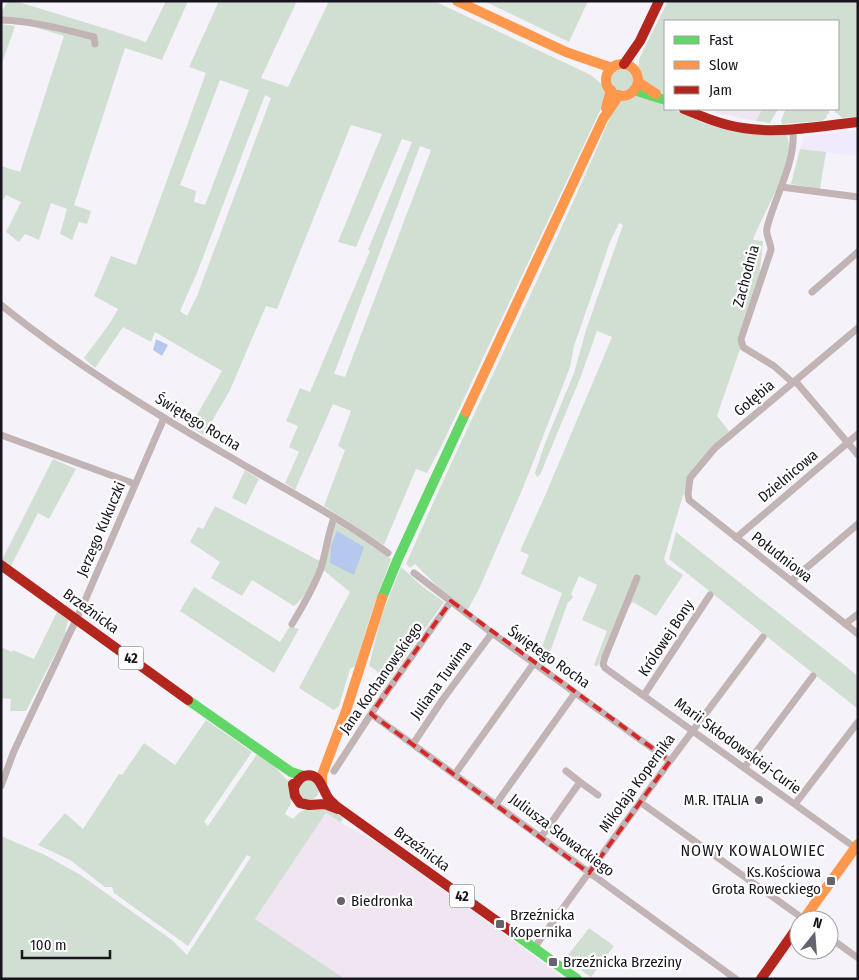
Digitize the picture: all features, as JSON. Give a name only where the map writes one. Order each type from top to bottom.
[{"type":"main road","points":[[457,1],[566,52],[597,64],[609,73]]},
{"type":"main road","points":[[629,66],[659,1]]},
{"type":"main road","points":[[618,65],[629,66],[637,74],[636,86],[629,94],[615,93],[607,84],[609,73],[618,65]]},
{"type":"main road","points":[[636,86],[664,100]]},
{"type":"main road","points":[[314,804],[321,799],[322,775],[397,561],[615,93]]},
{"type":"main road","points":[[686,110],[716,122],[761,130],[793,129],[858,122]]},
{"type":"main road","name":"Brzeźnicka","points":[[1,565],[260,751],[291,772],[305,776]]},
{"type":"main road","points":[[294,788],[297,781],[313,773],[318,768],[335,741]]},
{"type":"main road","name":"Brzeźnicka","points":[[260,751],[291,780],[294,788]]},
{"type":"main road","name":"42","points":[[305,776],[317,778],[323,786]]},
{"type":"main road","name":"Brzeźnicka","points":[[323,786],[329,799],[348,814],[577,979]]},
{"type":"main road","name":"42","points":[[294,788],[295,796],[300,802],[304,805],[314,804]]},
{"type":"main road","name":"Brzeźnicka","points":[[314,804],[325,804],[348,814]]},
{"type":"main road","points":[[810,910],[857,847]]},
{"type":"main road","points":[[760,979],[789,939]]},
{"type":"street","points":[[1,20],[32,22],[94,37],[95,44]]},
{"type":"street","name":"Zachodnia","points":[[793,129],[794,140],[781,187],[766,230],[771,250],[741,343],[746,350],[774,366],[795,382]]},
{"type":"street","points":[[781,187],[858,197]]},
{"type":"street","points":[[812,292],[858,252]]},
{"type":"street","name":"Świętego Rocha","points":[[1,305],[37,333],[164,418],[334,518],[388,553]]},
{"type":"street","name":"Gołębia","points":[[689,500],[687,489],[690,478],[709,455],[858,328]]},
{"type":"street","points":[[795,382],[798,383],[858,455]]},
{"type":"street","name":"Jerzego Kukuczki","points":[[1,786],[14,751],[76,619],[164,418]]},
{"type":"street","points":[[1,434],[135,484]]},
{"type":"street","name":"Dzielnicowa","points":[[736,538],[858,434]]},
{"type":"street","name":"Południowa","points":[[689,500],[858,634]]},
{"type":"street","points":[[292,624],[320,569],[329,530],[334,518]]},
{"type":"street","points":[[790,581],[858,524]]},
{"type":"street","name":"Świętego Rocha","points":[[414,573],[492,633],[670,760]]},
{"type":"street","name":"Marii Skłodowskiej-Curie","points":[[637,578],[603,664],[605,668],[857,847]]},
{"type":"street","name":"Królowej Bony","points":[[644,696],[710,595]]},
{"type":"street","name":"Jana Kochanowskiego","points":[[334,771],[371,714],[451,601]]},
{"type":"street","points":[[846,624],[858,614]]},
{"type":"street","name":"Juliana Tuwima","points":[[413,744],[492,633]]},
{"type":"street","name":"Mikołaja Kopernika","points":[[534,948],[670,760],[763,637]]},
{"type":"street","points":[[455,774],[534,663]]},
{"type":"street","points":[[744,768],[813,676]]},
{"type":"street","points":[[496,804],[576,693]]},
{"type":"street","name":"Juliusza Słowackiego","points":[[371,714],[736,979]]},
{"type":"street","points":[[795,804],[858,722]]},
{"type":"street","points":[[566,771],[598,795]]},
{"type":"street","points":[[541,837],[580,782]]},
{"type":"street","points":[[640,802],[789,911]]},
{"type":"street","points":[[839,944],[858,958]]},
{"type":"highlighted area","points":[[451,601],[670,761],[589,873],[371,714]]},
{"type":"shaded area","points":[[716,110],[762,110],[756,121],[715,113]]},
{"type":"shaded area","points":[[858,130],[858,156],[800,149],[804,136]]},
{"type":"shaded area","points":[[326,813],[378,843],[562,976],[560,979],[345,979],[255,919]]},
{"type":"green space","points":[[8,1],[15,1],[146,42],[166,1],[188,1],[162,60],[125,48],[74,205],[91,211],[87,224],[79,222],[72,240],[60,234],[67,209],[51,203],[39,240],[25,234],[19,242],[6,232],[21,202],[6,195],[1,203],[1,166],[20,172],[64,36],[1,17],[1,13]]},
{"type":"green space","points":[[219,1],[297,1],[261,78],[288,87],[329,1],[434,1],[591,75],[605,90],[606,98],[440,449],[427,473],[416,469],[384,545],[324,506],[345,450],[338,446],[351,411],[333,404],[295,490],[285,483],[299,452],[289,447],[298,426],[286,421],[300,388],[310,392],[370,251],[368,250],[412,142],[402,139],[356,247],[338,242],[382,134],[351,125],[277,309],[266,306],[230,390],[204,435],[190,427],[222,371],[155,332],[151,342],[123,327],[95,368],[84,358],[118,309],[94,296],[111,256],[136,265],[206,73],[189,67]],"holes":[[[220,80],[249,90],[205,205],[194,202],[196,191],[180,185]],[[265,95],[271,98],[197,296],[187,316],[180,311],[197,273]],[[420,146],[431,150],[345,377],[334,374]]]},
{"type":"green space","points":[[484,1],[588,1],[569,42]]},
{"type":"green space","points":[[668,1],[858,1],[858,117],[842,118],[835,113],[835,110],[839,110],[839,20],[664,20],[664,94],[653,89],[641,77],[639,71],[640,57]]},
{"type":"green space","points":[[1,24],[15,26],[1,66]]},
{"type":"green space","points":[[622,67],[627,68],[633,74],[633,84],[627,90],[622,91],[617,90],[611,84],[610,79],[611,74],[617,68]]},
{"type":"green space","points":[[637,94],[664,106],[664,110],[681,112],[715,127],[784,134],[787,136],[789,146],[783,173],[753,240],[763,241],[759,280],[738,337],[740,349],[717,416],[729,431],[687,477],[664,559],[667,564],[683,575],[656,616],[633,602],[629,607],[624,607],[597,667],[594,665],[607,631],[582,620],[597,585],[579,576],[571,594],[573,597],[568,602],[545,666],[537,660],[562,593],[521,574],[529,555],[520,551],[612,337],[597,331],[581,376],[540,475],[537,477],[535,473],[544,446],[574,373],[586,330],[623,225],[619,223],[610,242],[574,346],[570,367],[523,488],[479,589],[467,611],[449,598],[415,564],[410,568],[406,564],[620,98]]},
{"type":"green space","points":[[762,110],[777,110],[770,123],[756,121]]},
{"type":"green space","points":[[786,110],[829,110],[829,114],[822,121],[782,124],[781,120]]},
{"type":"green space","points":[[800,149],[826,152],[820,189],[791,184]]},
{"type":"green space","points":[[53,459],[76,469],[49,519],[38,513],[11,566],[2,560]]},
{"type":"green space","points":[[245,470],[259,479],[246,505],[232,498]]},
{"type":"green space","points":[[215,506],[320,561],[307,592],[299,602],[294,606],[252,580],[242,596],[211,578],[220,562],[190,542],[198,527],[203,529]]},
{"type":"green space","points":[[336,523],[391,559],[355,666],[350,669],[339,706],[334,710],[299,688],[350,592],[323,570]]},
{"type":"green space","points":[[676,532],[858,676],[858,709],[669,559]]},
{"type":"green space","points":[[401,567],[423,587],[444,602],[384,687],[376,670],[369,666],[381,617]]},
{"type":"green space","points":[[194,587],[280,642],[290,626],[299,629],[274,673],[180,611]]},
{"type":"green space","points":[[57,612],[68,620],[66,633],[26,711],[10,711],[11,699],[1,698],[1,647],[34,659]]},
{"type":"green space","points":[[206,720],[252,752],[204,822],[208,826],[257,754],[273,765],[290,783],[291,803],[285,814],[293,819],[305,810],[317,808],[343,817],[341,823],[326,813],[255,919],[345,979],[1,979],[1,836],[45,855],[79,874],[172,940],[187,955],[251,857],[247,855],[188,946],[114,893],[112,887],[105,887],[70,860],[38,845],[65,813],[83,829],[119,774],[122,775],[144,743],[175,765]]},
{"type":"green space","points":[[305,780],[313,780],[319,786],[319,794],[313,800],[305,800],[299,794],[299,786]]},
{"type":"green space","points":[[589,928],[614,946],[591,977],[565,959]]},
{"type":"water","points":[[156,339],[168,345],[162,356],[153,350]]},
{"type":"water","points":[[337,531],[364,547],[354,575],[330,563],[331,546]]},
{"type":"traffic: fast","points":[[634,90],[664,100]]},
{"type":"traffic: fast","points":[[382,598],[397,561],[466,412]]},
{"type":"traffic: fast","points":[[188,700],[291,772],[304,776]]},
{"type":"traffic: fast","points":[[512,932],[577,979]]},
{"type":"traffic: slow","points":[[457,1],[566,52],[612,68]]},
{"type":"traffic: slow","points":[[622,64],[633,69],[638,80],[633,91],[622,96],[611,91],[606,80],[611,69],[622,64]]},
{"type":"traffic: slow","points":[[638,82],[656,94]]},
{"type":"traffic: slow","points":[[606,108],[611,90]]},
{"type":"traffic: slow","points":[[466,412],[603,119],[619,95]]},
{"type":"traffic: slow","points":[[322,784],[322,775],[346,711],[382,598]]},
{"type":"traffic: slow","points":[[810,910],[858,844]]},
{"type":"traffic: jam","points":[[624,64],[640,41],[659,1]]},
{"type":"traffic: jam","points":[[686,110],[728,125],[757,130],[800,129],[858,122]]},
{"type":"traffic: jam","points":[[1,565],[188,700]]},
{"type":"traffic: jam","points":[[294,788],[304,776],[313,776],[321,783],[328,797],[336,806],[512,932]]},
{"type":"traffic: jam","points":[[293,784],[295,796],[300,803],[309,805],[325,804],[338,809]]},
{"type":"traffic: jam","points":[[761,979],[789,939]]},
{"type":"place","name":"M.R. ITALIA","points":[[759,800]]},
{"type":"place","name":"Ks.Kościowa Grota Roweckiego","points":[[831,881]]},
{"type":"place","name":"Biedronka","points":[[341,901]]},
{"type":"place","name":"Brzeźnicka Kopernika","points":[[500,924]]},
{"type":"place","name":"Brzeźnicka Brzeziny","points":[[553,962]]},
{"type":"district","name":"NOWY KOWALOWIEC","points":[[753,850]]}]
